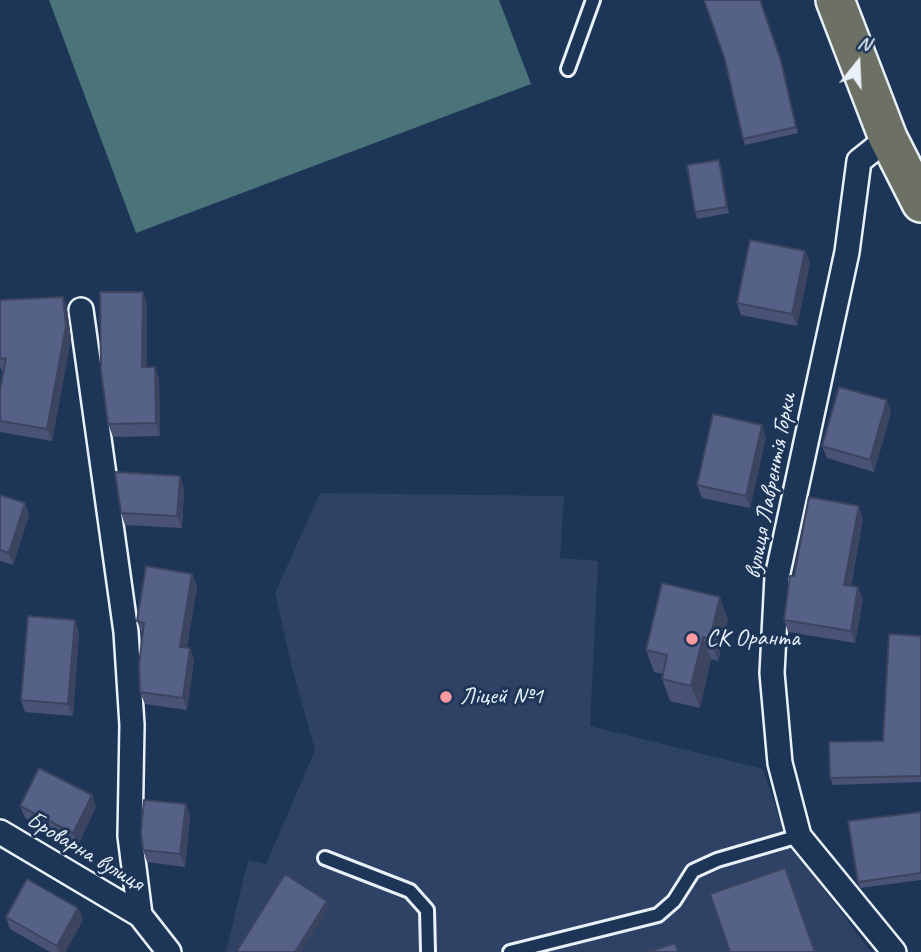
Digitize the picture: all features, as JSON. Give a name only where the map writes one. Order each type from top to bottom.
[{"type":"main road","points":[[835,0],[888,138],[914,182]]},
{"type":"street","name":"вулиця Лаврентія Горки","points":[[888,138],[859,161],[847,252],[777,577],[773,686],[780,763],[799,836],[894,952]]},
{"type":"street","points":[[81,310],[126,632],[132,725],[130,836],[140,915]]},
{"type":"street","name":"Броварна вулиця","points":[[0,832],[140,915],[169,952]]},
{"type":"lane","points":[[568,69],[593,0]]},
{"type":"lane","points":[[510,952],[658,915],[674,901],[692,871],[717,860],[799,836]]},
{"type":"lane","points":[[325,858],[410,891],[427,910],[428,952]]},
{"type":"shaded area","name":"Ліцей №1","points":[[320,493],[564,496],[560,558],[598,561],[590,726],[763,769],[781,823],[784,842],[805,864],[871,952],[226,952],[248,860],[266,864],[315,750],[275,593]]},
{"type":"green space","points":[[49,0],[499,0],[531,84],[136,233]]},
{"type":"building","points":[[704,0],[760,0],[781,61],[796,127],[743,139],[725,60]]},
{"type":"building","points":[[719,160],[727,207],[695,212],[687,165]]},
{"type":"building","points":[[750,240],[805,251],[792,314],[737,303]]},
{"type":"building","points":[[100,292],[143,292],[142,367],[155,367],[156,423],[108,424],[101,371]]},
{"type":"building","points":[[63,297],[66,326],[47,429],[0,421],[0,390],[6,358],[0,359],[0,300]]},
{"type":"building","points":[[839,387],[887,400],[870,460],[822,446]]},
{"type":"building","points":[[713,414],[762,425],[746,496],[697,485]]},
{"type":"building","points":[[115,472],[180,476],[177,516],[121,513]]},
{"type":"building","points":[[0,495],[25,503],[9,553],[0,550]]},
{"type":"building","points":[[809,497],[859,506],[844,585],[858,587],[851,631],[784,620],[790,576],[794,576]]},
{"type":"building","points":[[146,566],[192,574],[180,647],[190,648],[183,698],[140,692],[139,665],[144,623],[137,621]]},
{"type":"building","points":[[662,583],[720,597],[710,639],[703,637],[691,686],[662,679],[667,655],[646,650]]},
{"type":"building","points":[[28,616],[75,620],[68,704],[21,700]]},
{"type":"building","points":[[889,634],[921,636],[921,776],[830,778],[829,742],[883,741]]},
{"type":"building","points":[[39,768],[92,795],[73,833],[20,806]]},
{"type":"building","points":[[144,800],[186,804],[180,854],[143,850],[141,832]]},
{"type":"building","points":[[921,812],[921,873],[858,882],[848,821]]},
{"type":"building","points":[[785,868],[815,952],[730,952],[710,894]]},
{"type":"building","points":[[285,874],[327,901],[295,952],[236,952]]},
{"type":"building","points":[[27,879],[78,908],[57,946],[6,917]]},
{"type":"building","points":[[675,943],[678,952],[648,952]]},
{"type":"place","name":"СК Оранта","points":[[692,639]]},
{"type":"place","name":"Ліцей №1","points":[[446,697]]}]
